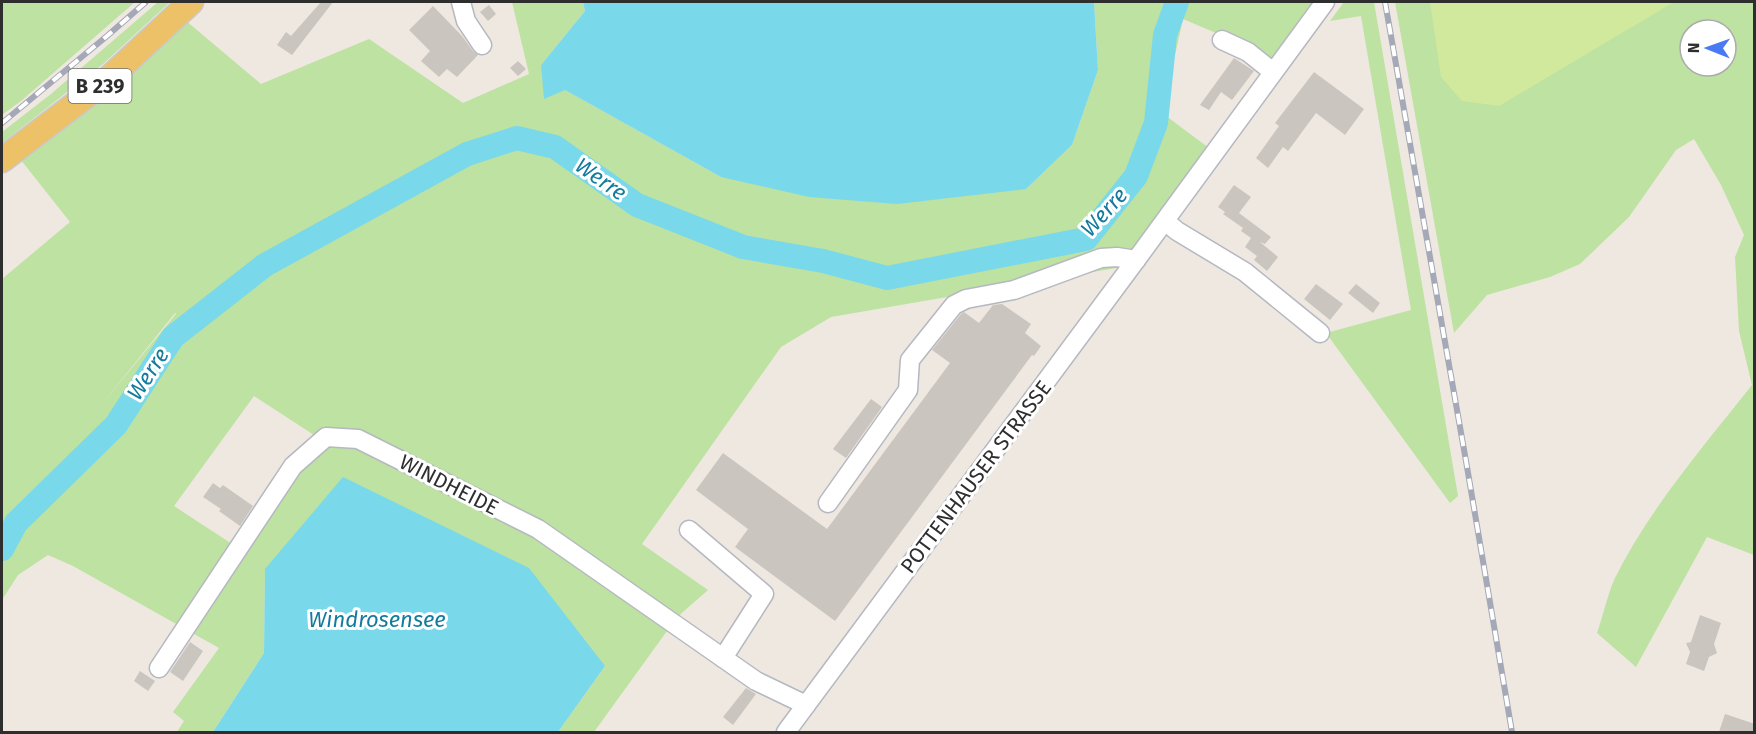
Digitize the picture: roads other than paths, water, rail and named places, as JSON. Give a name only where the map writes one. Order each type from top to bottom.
[{"type":"main road","name":"B 239","points":[[2,160],[107,80],[191,2]]},
{"type":"street","points":[[461,2],[466,21],[482,45]]},
{"type":"street","name":"POTTENHAUSER STRASSE","points":[[786,732],[1325,2]]},
{"type":"street","points":[[1222,40],[1248,52],[1273,72]]},
{"type":"street","points":[[1165,221],[1177,231],[1245,272],[1320,333]]},
{"type":"street","points":[[828,503],[908,390],[910,360],[954,305],[966,299],[1014,290],[1101,258],[1117,257],[1136,260]]},
{"type":"street","name":"WINDHEIDE","points":[[159,668],[293,466],[326,437],[358,439],[538,529],[756,681],[806,705]]},
{"type":"street","points":[[689,530],[764,594],[723,658]]},
{"type":"water","points":[[583,2],[1094,2],[1098,70],[1072,145],[1026,189],[897,204],[809,197],[721,177],[565,90],[544,99],[541,65],[585,11]]},
{"type":"water","name":"Windrosensee","points":[[343,477],[529,568],[605,666],[558,732],[213,732],[264,653],[265,569]]},
{"type":"waterway","name":"Werre","points":[[2,549],[16,523],[116,425],[173,337],[265,265],[467,154],[517,138],[555,147],[637,205],[743,247],[823,261],[887,278],[1086,239],[1136,176],[1156,123],[1165,35],[1177,2]]},
{"type":"railway","points":[[2,123],[146,2]]},
{"type":"railway","points":[[1385,2],[1512,732]]}]
